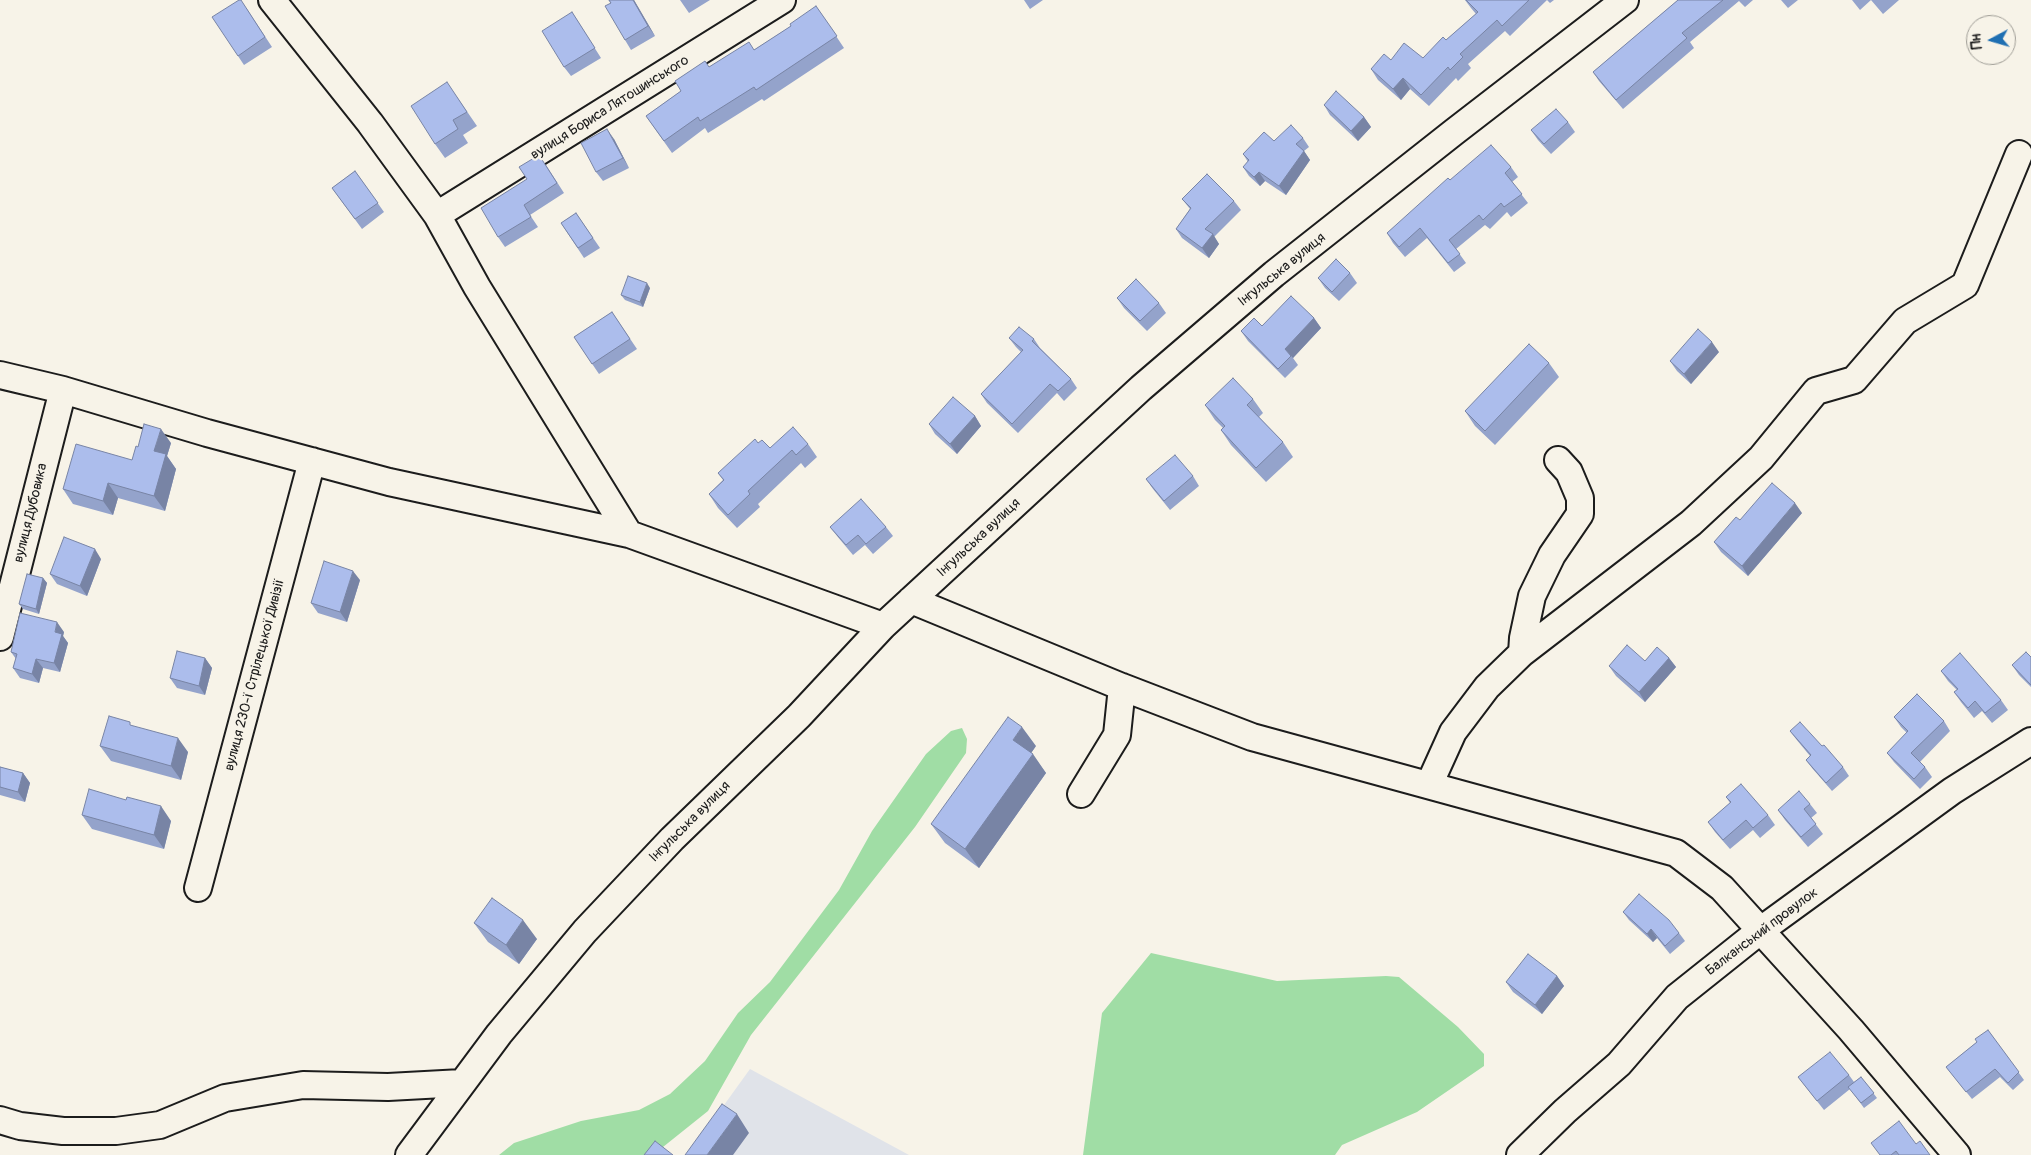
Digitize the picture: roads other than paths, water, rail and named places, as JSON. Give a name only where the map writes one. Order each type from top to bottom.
[{"type":"street","points":[[272,0],[370,123],[437,215],[477,287],[629,534]]},
{"type":"street","name":"вулиця Бориса Лятошинського","points":[[437,215],[782,0]]},
{"type":"street","name":"Інгульська вулиця","points":[[409,1155],[499,1034],[585,930],[672,840],[799,716],[882,626],[1141,388],[1274,274],[1625,0]]},
{"type":"street","points":[[1429,785],[1453,732],[1487,687],[1522,653],[1691,524],[1761,458],[1816,391],[1854,380],[1905,321],[1965,285],[2019,154]]},
{"type":"street","points":[[0,375],[64,390],[389,482],[629,534],[882,626]]},
{"type":"street","name":"вулиця Дубовика","points":[[0,637],[64,390]]},
{"type":"street","points":[[1522,653],[1523,638],[1532,596],[1552,555],[1580,514],[1580,498],[1569,472],[1558,460]]},
{"type":"street","name":"вулиця 230-ї Стрілецької Дивізії","points":[[198,888],[312,461]]},
{"type":"street","points":[[911,600],[1122,687],[1252,737],[1429,785],[1486,803],[1676,853],[1722,888],[1851,1030],[1957,1155]]},
{"type":"street","points":[[1081,794],[1117,735],[1122,687]]},
{"type":"street","name":"Балканський провулок","points":[[1520,1155],[1565,1111],[1620,1064],[1677,997],[1761,930],[1952,791],[2031,741]]},
{"type":"street","points":[[0,1120],[20,1126],[63,1131],[116,1131],[160,1126],[225,1098],[303,1085],[388,1087],[462,1083]]}]
